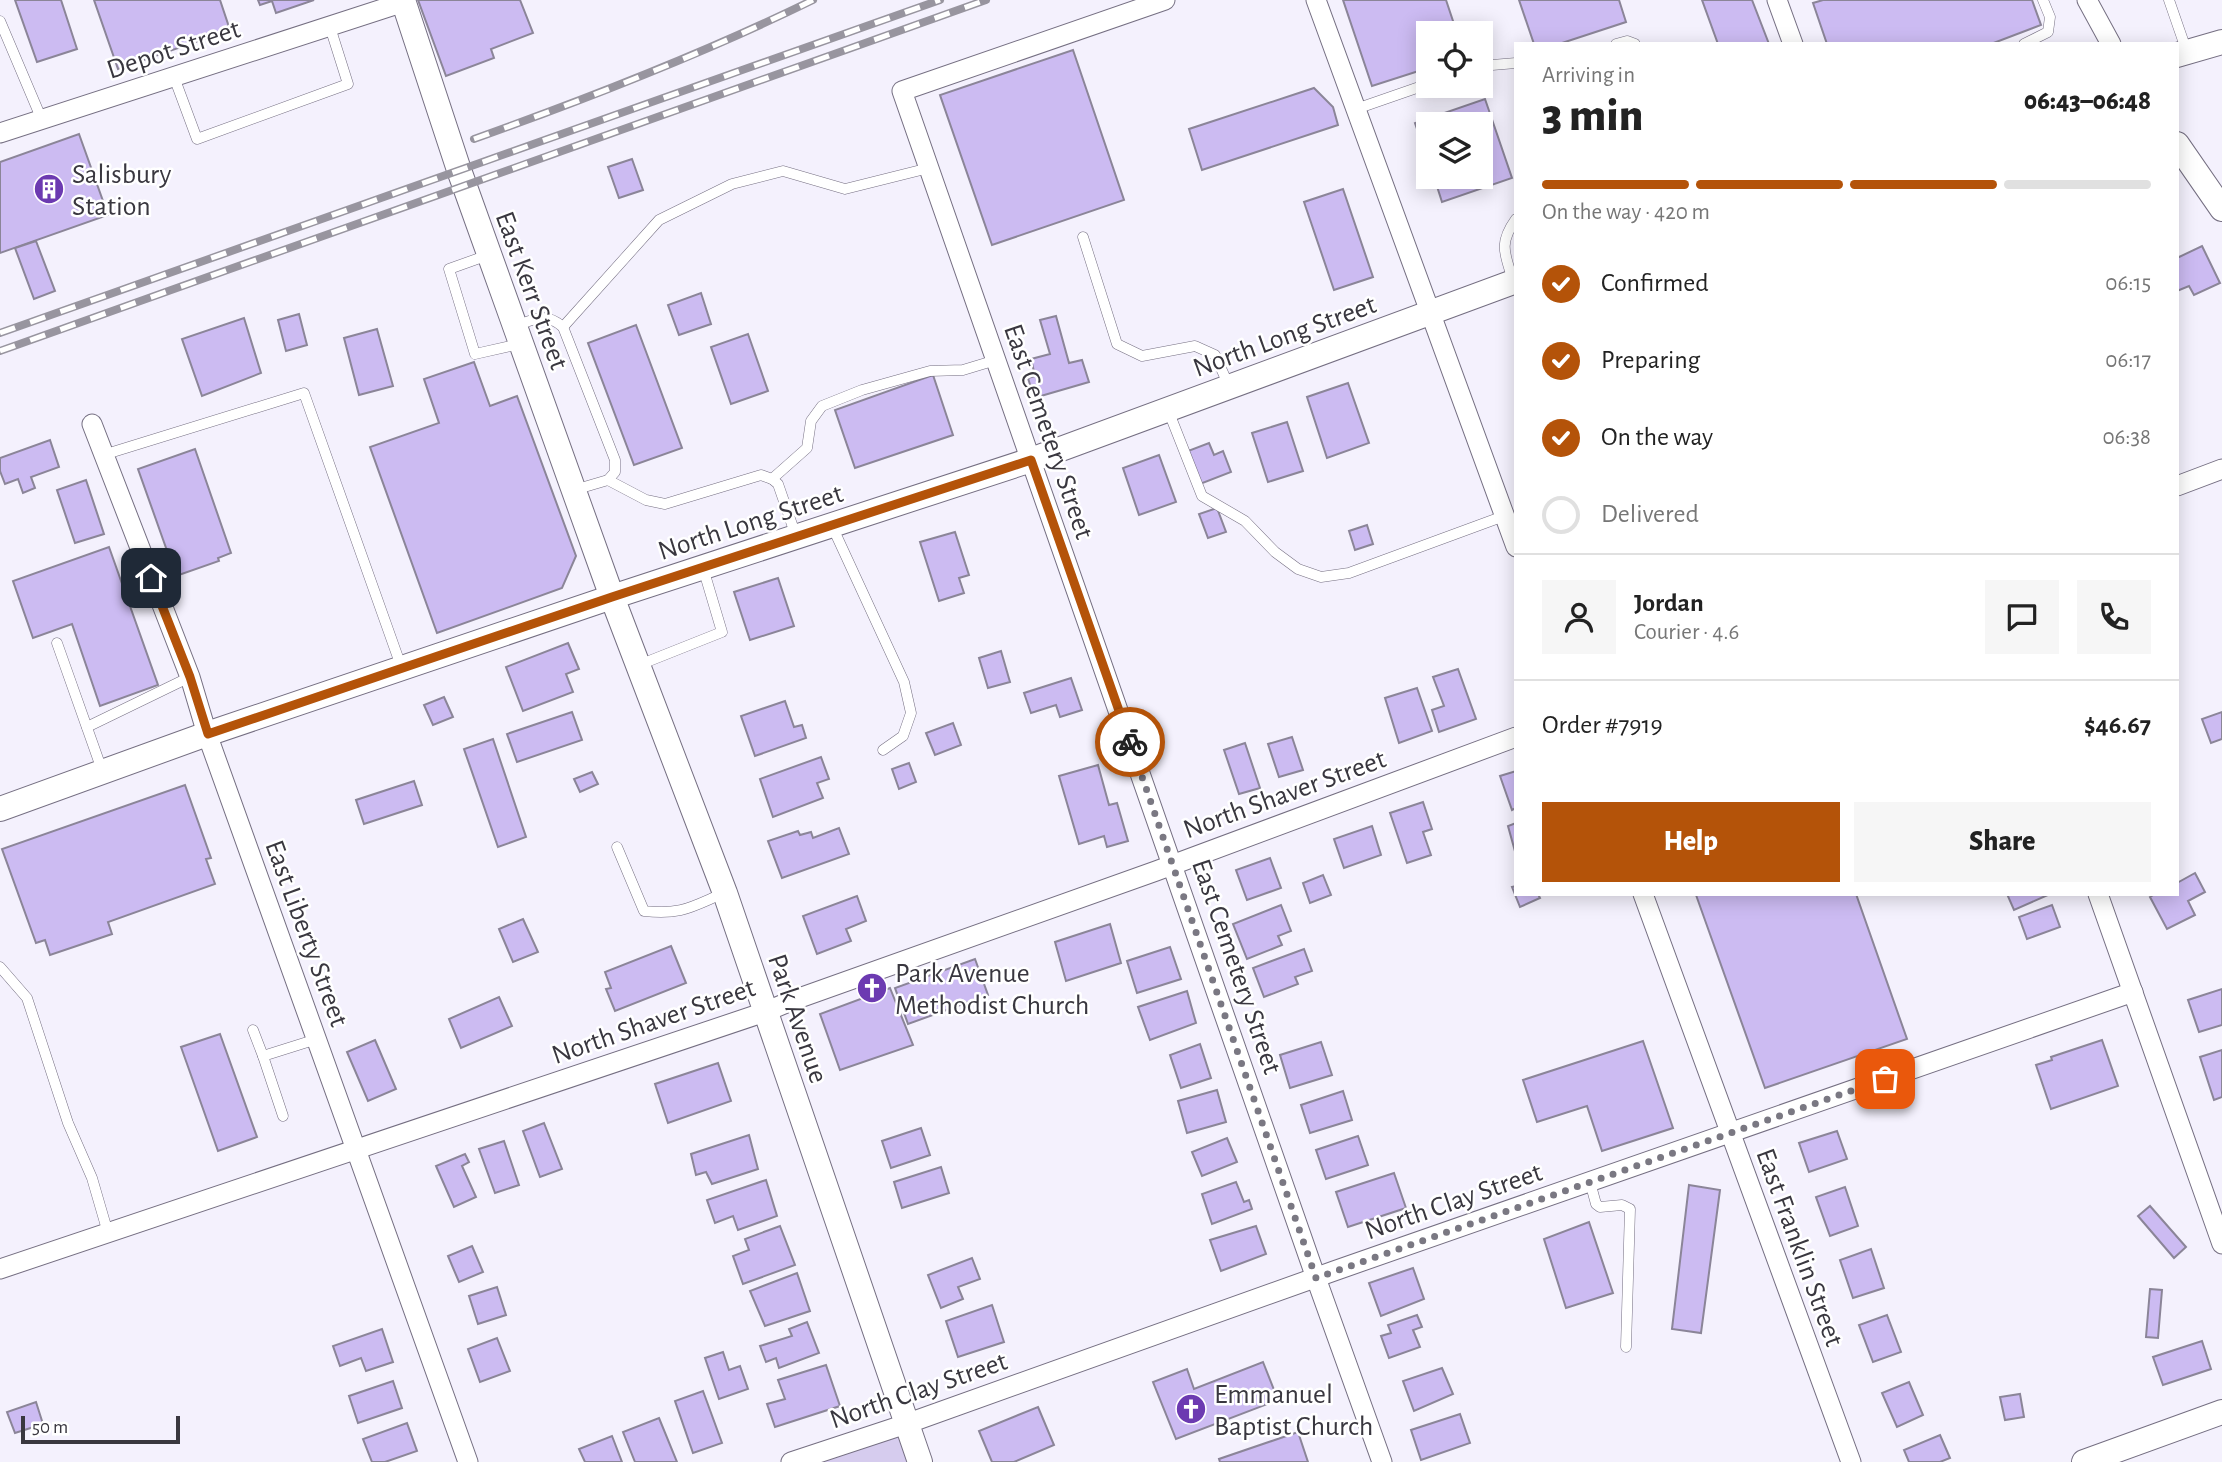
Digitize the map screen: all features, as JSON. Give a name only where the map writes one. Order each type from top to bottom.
[{"type":"street","name":"East Cemetery Street","points":[[1165,0],[902,91],[1382,1462]]},
{"type":"street","points":[[1316,0],[1514,542]]},
{"type":"street","points":[[1777,0],[1792,42]]},
{"type":"street","name":"Depot Street","points":[[0,133],[403,1]]},
{"type":"street","name":"East Kerr Street","points":[[403,1],[489,255],[612,597]]},
{"type":"street","points":[[2091,1],[2110,42]]},
{"type":"street","points":[[2182,53],[2222,42]]},
{"type":"street","points":[[2179,147],[2222,207]]},
{"type":"street","name":"North Long Street","points":[[0,809],[208,734],[612,597],[1031,460],[1514,281]]},
{"type":"street","name":"East Liberty Street","points":[[92,424],[190,677],[468,1462]]},
{"type":"street","points":[[2179,485],[2222,469]]},
{"type":"street","name":"Park Avenue","points":[[612,597],[725,893],[920,1462]]},
{"type":"street","name":"North Shaver Street","points":[[0,1269],[765,1013],[804,996],[1173,865],[1514,738]]},
{"type":"street","name":"East Franklin Street","points":[[1644,896],[1851,1462]]},
{"type":"street","points":[[2099,896],[2222,1244]]},
{"type":"street","name":"North Clay Street","points":[[792,1462],[2133,992]]},
{"type":"street","points":[[2084,1462],[2222,1412]]},
{"type":"lane","points":[[2028,42],[2048,32],[2050,17],[2043,0]]},
{"type":"lane","points":[[2169,0],[2182,53]]},
{"type":"lane","points":[[0,22],[42,120]]},
{"type":"lane","points":[[174,77],[197,139],[348,84],[330,27]]},
{"type":"lane","points":[[1493,65],[1514,62]]},
{"type":"lane","points":[[1356,109],[1416,88]]},
{"type":"lane","points":[[563,327],[659,220],[732,184],[783,171],[845,189],[929,168]]},
{"type":"lane","points":[[1514,222],[1505,233],[1504,251],[1514,281]]},
{"type":"lane","points":[[1083,237],[1117,344],[1142,356],[1195,346],[1215,355],[1230,386]]},
{"type":"lane","points":[[489,255],[449,269],[475,354],[518,335],[541,318],[552,318],[563,327],[615,460],[615,472],[608,480],[573,490]]},
{"type":"lane","points":[[772,478],[807,448],[811,421],[822,406],[862,390],[930,371],[963,370],[996,360]]},
{"type":"lane","points":[[103,455],[304,393],[402,669]]},
{"type":"lane","points":[[1168,409],[1202,496],[1245,522],[1275,552],[1298,569],[1321,577],[1349,573],[1504,516]]},
{"type":"lane","points":[[608,480],[646,500],[664,504],[761,475],[772,478],[778,485],[797,537]]},
{"type":"lane","points":[[832,525],[904,682],[911,713],[903,736],[883,750]]},
{"type":"lane","points":[[637,666],[722,632],[703,568]]},
{"type":"lane","points":[[57,643],[102,771]]},
{"type":"lane","points":[[87,727],[190,677]]},
{"type":"lane","points":[[617,847],[644,911],[670,914],[684,911],[725,893]]},
{"type":"lane","points":[[0,967],[27,998],[68,1123],[92,1178],[108,1233]]},
{"type":"lane","points":[[253,1030],[283,1116]]},
{"type":"lane","points":[[263,1056],[317,1039]]},
{"type":"lane","points":[[1590,1182],[1596,1204],[1600,1207],[1622,1205],[1630,1209],[1626,1347]]},
{"type":"shaded area","points":[[906,1424],[920,1462],[792,1462]]},
{"type":"building","points":[[15,0],[61,0],[77,49],[37,62]]},
{"type":"building","points":[[94,0],[220,0],[230,30],[118,69]]},
{"type":"building","points":[[258,0],[314,0],[276,13],[272,1],[260,5]]},
{"type":"building","points":[[418,0],[520,0],[533,33],[491,49],[494,58],[446,76]]},
{"type":"building","points":[[1343,0],[1446,0],[1453,21],[1416,21],[1416,72],[1372,86]]},
{"type":"building","points":[[1519,0],[1619,0],[1626,22],[1565,42],[1533,42]]},
{"type":"building","points":[[1702,0],[1752,0],[1768,42],[1717,42]]},
{"type":"building","points":[[1823,0],[2032,0],[2041,25],[1996,42],[1826,42],[1813,3]]},
{"type":"building","points":[[1073,50],[1124,200],[992,245],[940,95]]},
{"type":"building","points":[[1314,88],[1333,107],[1338,125],[1202,170],[1189,129]]},
{"type":"building","points":[[1485,99],[1489,112],[1447,112]]},
{"type":"building","points":[[1493,122],[1512,178],[1493,185]]},
{"type":"building","name":"Salisbury Station","points":[[79,134],[108,215],[0,253],[0,162]]},
{"type":"building","points":[[632,159],[643,190],[619,198],[608,167]]},
{"type":"building","points":[[1343,189],[1373,277],[1334,290],[1304,202]]},
{"type":"building","points":[[1438,189],[1480,189],[1442,202]]},
{"type":"building","points":[[36,241],[55,291],[34,299],[15,248]]},
{"type":"building","points":[[2202,246],[2220,283],[2194,295],[2189,286],[2179,290],[2179,257]]},
{"type":"building","points":[[701,293],[711,324],[679,335],[668,305]]},
{"type":"building","points":[[299,314],[307,345],[286,351],[278,320]]},
{"type":"building","points":[[1056,316],[1069,363],[1082,360],[1089,382],[1034,398],[1028,378],[1035,376],[1031,359],[1050,354],[1040,320]]},
{"type":"building","points":[[244,318],[261,373],[202,396],[182,339]]},
{"type":"building","points":[[636,325],[682,448],[634,465],[588,343]]},
{"type":"building","points":[[377,329],[393,386],[359,395],[344,338]]},
{"type":"building","points":[[748,334],[768,391],[731,404],[711,347]]},
{"type":"building","points":[[474,362],[490,406],[517,396],[576,556],[562,588],[437,633],[370,447],[439,423],[424,379]]},
{"type":"building","points":[[933,375],[953,435],[855,468],[835,410]]},
{"type":"building","points":[[1348,383],[1369,443],[1327,458],[1307,397]]},
{"type":"building","points":[[1287,422],[1303,471],[1268,482],[1252,433]]},
{"type":"building","points":[[50,440],[59,467],[31,477],[35,488],[23,493],[18,479],[5,484],[0,471],[0,458]]},
{"type":"building","points":[[1209,443],[1214,455],[1223,451],[1231,472],[1200,484],[1188,451]]},
{"type":"building","points":[[195,449],[231,553],[218,558],[219,561],[176,576],[138,469]]},
{"type":"building","points":[[1159,455],[1176,502],[1139,515],[1123,468]]},
{"type":"building","points":[[86,480],[104,534],[75,543],[57,490]]},
{"type":"building","points":[[1217,508],[1226,532],[1208,538],[1199,514]]},
{"type":"building","points":[[1367,525],[1373,544],[1355,550],[1349,531]]},
{"type":"building","points":[[955,532],[969,575],[959,578],[964,593],[939,601],[920,542]]},
{"type":"building","points":[[109,547],[158,685],[100,706],[72,624],[33,638],[13,581]]},
{"type":"building","points":[[778,578],[794,626],[750,640],[734,592]]},
{"type":"building","points":[[568,643],[579,669],[566,674],[573,692],[523,711],[506,667]]},
{"type":"building","points":[[1001,651],[1010,682],[988,688],[979,658]]},
{"type":"building","points":[[1458,669],[1476,719],[1439,732],[1432,710],[1444,706],[1433,677]]},
{"type":"building","points":[[1071,678],[1082,710],[1060,717],[1056,705],[1031,713],[1024,693]]},
{"type":"building","points":[[1417,688],[1432,731],[1399,743],[1385,698]]},
{"type":"building","points":[[444,697],[453,717],[433,725],[424,705]]},
{"type":"building","points":[[785,701],[794,727],[802,725],[806,738],[755,756],[741,716]]},
{"type":"building","points":[[572,712],[582,740],[517,762],[507,734]]},
{"type":"building","points":[[2222,712],[2222,739],[2211,743],[2202,719]]},
{"type":"building","points":[[953,723],[961,745],[935,755],[926,733]]},
{"type":"building","points":[[1292,737],[1303,770],[1279,777],[1268,744]]},
{"type":"building","points":[[493,739],[526,837],[498,847],[464,749]]},
{"type":"building","points":[[1245,743],[1260,788],[1239,794],[1224,750]]},
{"type":"building","points":[[821,757],[829,779],[817,783],[823,798],[773,817],[760,779]]},
{"type":"building","points":[[909,763],[916,782],[899,789],[892,769]]},
{"type":"building","points":[[1098,765],[1109,805],[1117,803],[1128,841],[1107,847],[1104,836],[1079,844],[1059,776]]},
{"type":"building","points":[[592,772],[598,784],[580,792],[574,779]]},
{"type":"building","points":[[1514,772],[1512,810],[1500,776]]},
{"type":"building","points":[[414,781],[422,805],[364,824],[356,800]]},
{"type":"building","points":[[185,785],[211,858],[206,859],[215,884],[108,922],[112,934],[50,955],[45,940],[36,943],[2,849]]},
{"type":"building","points":[[1423,802],[1432,829],[1423,832],[1431,855],[1407,863],[1390,813]]},
{"type":"building","points":[[1514,824],[1514,848],[1508,826]]},
{"type":"building","points":[[1372,826],[1381,855],[1344,868],[1334,839]]},
{"type":"building","points":[[839,828],[849,854],[782,878],[768,841],[798,831],[800,835],[811,832],[813,838]]},
{"type":"building","points":[[1270,858],[1281,888],[1247,900],[1236,870]]},
{"type":"building","points":[[2195,873],[2205,892],[2188,901],[2195,915],[2167,929],[2150,897],[2179,896],[2179,882]]},
{"type":"building","points":[[1323,875],[1331,895],[1310,903],[1303,883]]},
{"type":"building","points":[[857,896],[866,921],[846,929],[851,941],[817,954],[803,916]]},
{"type":"building","points":[[1516,896],[1539,896],[1540,898],[1520,907]]},
{"type":"building","points":[[1696,896],[1857,896],[1907,1039],[1765,1088]]},
{"type":"building","points":[[2008,896],[2046,896],[2014,910]]},
{"type":"building","points":[[1281,905],[1291,931],[1278,936],[1282,945],[1247,959],[1233,924]]},
{"type":"building","points":[[2052,905],[2060,927],[2027,939],[2019,917]]},
{"type":"building","points":[[523,919],[538,952],[513,962],[499,929]]},
{"type":"building","points":[[1110,924],[1121,963],[1066,981],[1055,942]]},
{"type":"building","points":[[671,946],[686,983],[615,1011],[606,989],[611,988],[605,972]]},
{"type":"building","points":[[1170,947],[1181,979],[1137,993],[1127,961]]},
{"type":"building","points":[[1304,949],[1312,971],[1295,977],[1298,984],[1264,997],[1253,968]]},
{"type":"building","points":[[975,959],[988,995],[908,1024],[895,988]]},
{"type":"building","points":[[890,988],[913,1045],[840,1070],[820,1014]]},
{"type":"building","points":[[2222,989],[2222,1025],[2199,1032],[2188,1000]]},
{"type":"building","points":[[1187,991],[1196,1023],[1150,1040],[1138,1007]]},
{"type":"building","points":[[499,997],[512,1026],[461,1048],[449,1019]]},
{"type":"building","points":[[220,1034],[257,1137],[218,1151],[181,1047]]},
{"type":"building","points":[[375,1040],[396,1089],[368,1101],[347,1052]]},
{"type":"building","points":[[2102,1040],[2118,1086],[2051,1109],[2036,1065],[2052,1060],[2051,1057]]},
{"type":"building","points":[[1643,1041],[1673,1128],[1602,1151],[1587,1106],[1537,1122],[1523,1080]]},
{"type":"building","points":[[1321,1042],[1332,1075],[1290,1088],[1280,1055]]},
{"type":"building","points":[[1200,1044],[1211,1078],[1181,1088],[1170,1055]]},
{"type":"building","points":[[2222,1050],[2222,1097],[2214,1100],[2200,1057]]},
{"type":"building","points":[[718,1063],[731,1101],[668,1123],[655,1084]]},
{"type":"building","points":[[1217,1090],[1226,1122],[1187,1133],[1178,1101]]},
{"type":"building","points":[[1343,1091],[1352,1120],[1310,1133],[1301,1105]]},
{"type":"building","points":[[544,1123],[562,1169],[540,1177],[523,1131]]},
{"type":"building","points":[[921,1128],[930,1155],[891,1168],[882,1141]]},
{"type":"building","points":[[1837,1131],[1847,1159],[1809,1172],[1799,1143]]},
{"type":"building","points":[[749,1135],[758,1169],[712,1184],[706,1172],[696,1175],[691,1154]]},
{"type":"building","points":[[1358,1136],[1368,1165],[1326,1179],[1316,1150]]},
{"type":"building","points":[[1227,1138],[1237,1162],[1202,1176],[1192,1152]]},
{"type":"building","points":[[504,1141],[519,1185],[495,1193],[479,1149]]},
{"type":"building","points":[[465,1154],[469,1162],[462,1166],[476,1197],[454,1207],[436,1166]]},
{"type":"building","points":[[941,1167],[949,1193],[902,1208],[894,1182]]},
{"type":"building","points":[[1394,1173],[1406,1208],[1348,1227],[1336,1192]]},
{"type":"building","points":[[766,1180],[777,1216],[738,1230],[733,1216],[715,1223],[707,1200]]},
{"type":"building","points":[[1236,1182],[1244,1202],[1249,1200],[1252,1209],[1212,1224],[1202,1194]]},
{"type":"building","points":[[1689,1185],[1720,1190],[1701,1333],[1672,1329]]},
{"type":"building","points":[[1845,1187],[1858,1226],[1830,1236],[1816,1197]]},
{"type":"building","points":[[2150,1206],[2186,1247],[2174,1258],[2138,1216]]},
{"type":"building","points":[[1589,1222],[1613,1293],[1566,1308],[1544,1239]]},
{"type":"building","points":[[780,1226],[795,1265],[743,1284],[733,1256],[749,1250],[745,1239]]},
{"type":"building","points":[[1256,1226],[1266,1254],[1221,1271],[1210,1240]]},
{"type":"building","points":[[472,1246],[483,1272],[459,1282],[448,1256]]},
{"type":"building","points":[[1871,1249],[1884,1288],[1853,1298],[1840,1260]]},
{"type":"building","points":[[972,1258],[980,1279],[958,1287],[963,1299],[941,1308],[928,1275]]},
{"type":"building","points":[[1413,1268],[1424,1299],[1381,1316],[1369,1283]]},
{"type":"building","points":[[797,1273],[810,1311],[765,1326],[750,1291]]},
{"type":"building","points":[[497,1287],[506,1315],[478,1324],[469,1296]]},
{"type":"building","points":[[2150,1289],[2162,1290],[2158,1338],[2146,1337]]},
{"type":"building","points":[[992,1305],[1004,1342],[958,1357],[946,1321]]},
{"type":"building","points":[[1417,1315],[1422,1327],[1413,1330],[1420,1347],[1389,1358],[1381,1336],[1391,1333],[1388,1325]]},
{"type":"building","points":[[1887,1315],[1901,1352],[1873,1362],[1859,1325]]},
{"type":"building","points":[[807,1322],[819,1353],[779,1368],[776,1358],[766,1362],[760,1346],[792,1336],[789,1329]]},
{"type":"building","points":[[382,1329],[393,1362],[366,1371],[361,1358],[340,1366],[333,1346]]},
{"type":"building","points":[[497,1338],[510,1371],[480,1382],[468,1349]]},
{"type":"building","points":[[2202,1341],[2211,1369],[2163,1385],[2153,1357]]},
{"type":"building","points":[[723,1352],[729,1370],[740,1366],[748,1389],[719,1399],[705,1358]]},
{"type":"building","points":[[1263,1362],[1278,1400],[1176,1439],[1153,1382],[1187,1369],[1194,1389]]},
{"type":"building","points":[[826,1365],[840,1406],[775,1427],[767,1404],[785,1399],[778,1380]]},
{"type":"building","points":[[1442,1368],[1453,1394],[1414,1411],[1403,1381]]},
{"type":"building","points":[[393,1381],[402,1408],[358,1423],[349,1396]]},
{"type":"building","points":[[1909,1382],[1923,1415],[1897,1427],[1882,1393]]},
{"type":"building","points":[[703,1391],[722,1443],[693,1453],[675,1401]]},
{"type":"building","points":[[2020,1394],[2024,1417],[2005,1420],[2000,1397]]},
{"type":"building","points":[[36,1402],[43,1424],[15,1433],[7,1412]]},
{"type":"building","points":[[1038,1407],[1054,1445],[1014,1462],[992,1462],[979,1431]]},
{"type":"building","points":[[1460,1414],[1470,1443],[1421,1460],[1411,1430]]},
{"type":"building","points":[[659,1418],[677,1462],[635,1462],[623,1432]]},
{"type":"building","points":[[407,1423],[417,1451],[385,1462],[372,1462],[363,1439]]},
{"type":"building","points":[[1298,1432],[1308,1462],[1220,1462],[1219,1459]]},
{"type":"building","points":[[1940,1435],[1950,1458],[1940,1462],[1909,1462],[1904,1450]]},
{"type":"building","points":[[612,1436],[622,1462],[585,1462],[579,1449]]},
{"type":"railway","points":[[474,139],[645,74],[730,39],[813,0]]},
{"type":"railway","points":[[0,333],[940,0]]},
{"type":"railway","points":[[0,351],[986,0]]},
{"type":"way so far","points":[[1130,742],[1316,1278],[1885,1079]]},
{"type":"place","name":"Salisbury Station","points":[[49,189]]},
{"type":"place","name":"Park Avenue Methodist Church","points":[[872,988]]},
{"type":"place","name":"Emmanuel Baptist Church","points":[[1191,1409]]},
{"type":"route","points":[[151,578],[190,677],[208,734],[612,597],[1031,460],[1130,742]]}]
